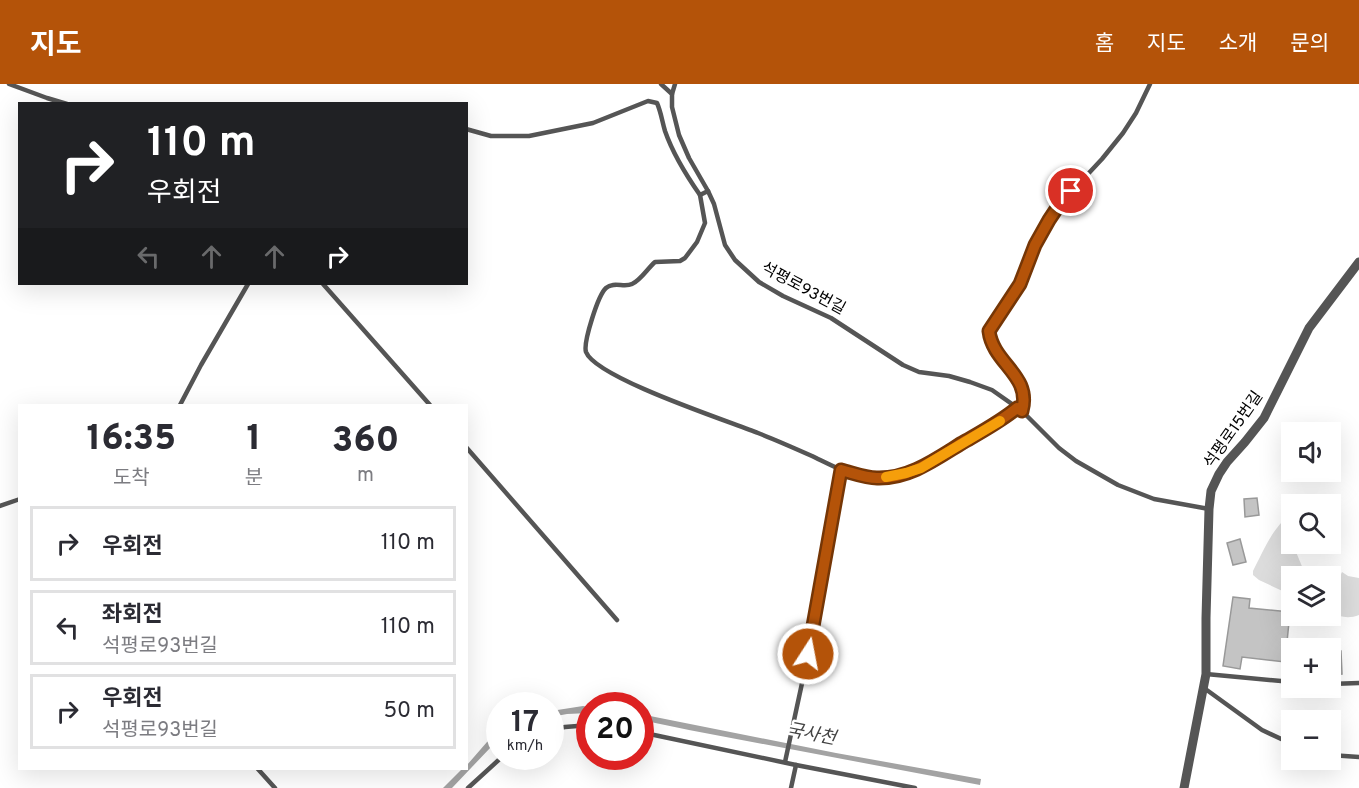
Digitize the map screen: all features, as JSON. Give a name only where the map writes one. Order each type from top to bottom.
[{"type":"street","name":"석평로15번길","points":[[1184,788],[1206,674],[1211,491],[1227,462],[1264,418],[1309,328],[1359,262]]},
{"type":"lane","points":[[9,84],[60,102]]},
{"type":"lane","points":[[661,84],[672,94]]},
{"type":"lane","name":"석평로93번길","points":[[675,84],[672,107],[688,159],[714,204],[725,245],[735,260],[759,282],[831,318],[903,365],[919,372],[970,381],[992,390],[1019,409],[1067,454],[1118,486],[1154,499],[1209,509]]},
{"type":"lane","points":[[468,130],[491,136],[529,136],[593,123],[648,101],[657,102],[677,159],[700,195],[705,223],[692,250],[680,261],[655,262],[634,284],[606,287],[587,334],[586,352],[599,366],[637,386],[783,443],[841,470],[878,478],[921,468],[989,428],[1019,409],[1024,403],[1019,381],[990,342],[989,331],[1020,284],[1035,245],[1059,205],[1123,133],[1150,84]]},
{"type":"lane","points":[[662,113],[672,107]]},
{"type":"lane","points":[[700,195],[708,191]]},
{"type":"lane","points":[[181,404],[247,285]]},
{"type":"lane","points":[[323,285],[429,404]]},
{"type":"lane","points":[[468,449],[617,620]]},
{"type":"lane","points":[[786,760],[841,470]]},
{"type":"lane","points":[[0,506],[18,500]]},
{"type":"lane","points":[[1206,674],[1281,681]]},
{"type":"lane","points":[[1341,684],[1359,683]]},
{"type":"lane","points":[[1204,687],[1262,730],[1281,739]]},
{"type":"lane","points":[[654,735],[915,788]]},
{"type":"lane","points":[[1341,756],[1359,757]]},
{"type":"lane","points":[[791,788],[796,765]]},
{"type":"lane","points":[[259,770],[275,788]]},
{"type":"lane","points":[[468,788],[488,770]]},
{"type":"shaded area","points":[[1281,523],[1281,554],[1297,554],[1302,566],[1281,566],[1281,590],[1253,575],[1264,548]]},
{"type":"shaded area","points":[[1342,572],[1359,578],[1359,615],[1341,616]]},
{"type":"shaded area","points":[[576,707],[576,714],[564,715],[564,709]]},
{"type":"shaded area","points":[[654,717],[981,779],[980,785],[654,723]]},
{"type":"shaded area","points":[[486,743],[486,752],[452,788],[443,788],[461,770],[468,770],[468,764]]},
{"type":"building","points":[[1257,498],[1259,515],[1245,517],[1244,499]]},
{"type":"building","points":[[1240,539],[1246,562],[1233,565],[1227,543]]},
{"type":"building","points":[[1233,597],[1250,599],[1249,608],[1281,611],[1281,626],[1289,626],[1287,638],[1281,638],[1281,662],[1242,657],[1240,669],[1223,666]]},
{"type":"slow traffic","points":[[886,477],[921,468],[1000,421]]},
{"type":"route","points":[[808,654],[841,470],[878,478],[906,473],[921,468],[989,428],[1017,408],[1022,411],[1023,392],[1019,381],[990,342],[989,331],[1020,284],[1035,245],[1049,220],[1071,191]]},
{"type":"water label","name":"국사천","points":[[811,735]]}]
